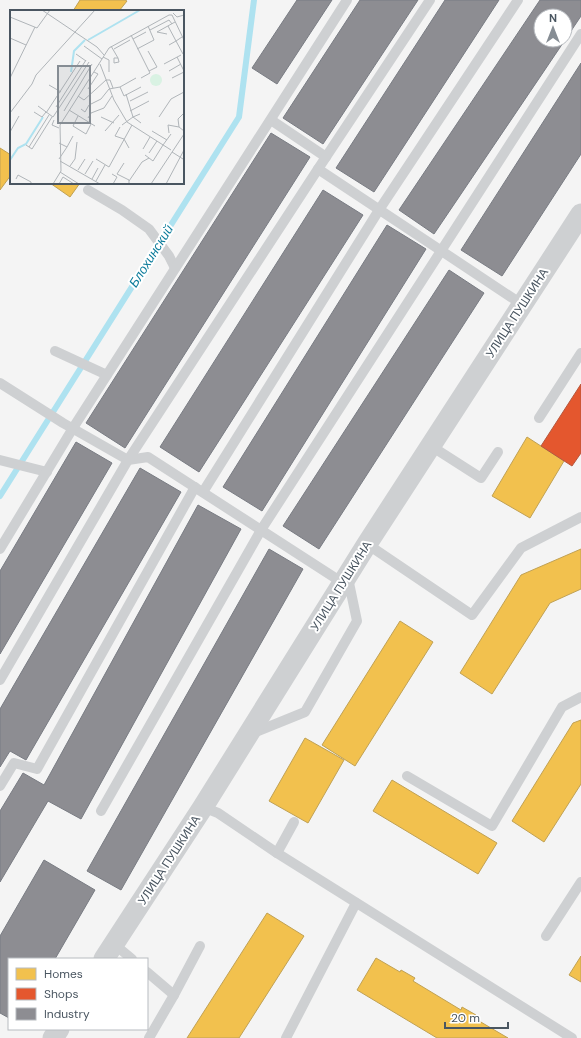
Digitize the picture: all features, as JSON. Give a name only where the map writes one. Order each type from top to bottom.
[{"type":"street","name":"УЛИЦА ПУШКИНА","points":[[109,951],[203,807],[367,544],[581,214]]},
{"type":"lane","points":[[0,549],[73,428],[348,0]]},
{"type":"lane","points":[[0,680],[128,460],[430,0]]},
{"type":"lane","points":[[0,786],[14,763],[37,769],[199,490],[379,210],[518,0]]},
{"type":"lane","points":[[102,811],[261,530],[581,34]]},
{"type":"lane","points":[[271,120],[326,157]]},
{"type":"lane","points":[[318,169],[523,305]]},
{"type":"lane","points":[[88,190],[122,210],[149,229],[176,268]]},
{"type":"lane","points":[[55,350],[107,375]]},
{"type":"lane","points":[[539,418],[581,353]]},
{"type":"lane","points":[[0,383],[63,423],[128,460],[148,457],[261,530],[345,579],[357,621],[305,712],[248,736]]},
{"type":"lane","points":[[431,446],[481,478],[498,452]]},
{"type":"lane","points":[[0,460],[47,472]]},
{"type":"lane","points":[[367,544],[472,615],[521,548],[581,517]]},
{"type":"lane","points":[[407,776],[492,826],[562,706],[581,697]]},
{"type":"lane","points":[[203,807],[218,813],[277,853],[572,1038]]},
{"type":"lane","points":[[277,853],[294,822]]},
{"type":"lane","points":[[546,936],[581,882]]},
{"type":"lane","points":[[286,1038],[356,903]]},
{"type":"lane","points":[[149,1038],[200,946]]},
{"type":"lane","points":[[109,951],[129,958]]},
{"type":"lane","points":[[148,973],[174,995]]},
{"type":"building: Homes","points":[[80,0],[127,1],[120,10],[74,10]]},
{"type":"building: Homes","points":[[0,148],[10,154],[10,176],[0,190]]},
{"type":"building: Homes","points":[[51,184],[79,184],[70,197]]},
{"type":"building: Homes","points":[[527,437],[564,461],[530,518],[492,496]]},
{"type":"building: Homes","points":[[581,549],[581,589],[550,603],[492,694],[460,673],[521,575]]},
{"type":"building: Homes","points":[[400,621],[433,642],[355,766],[322,745]]},
{"type":"building: Homes","points":[[581,720],[581,784],[544,842],[512,821],[573,723]]},
{"type":"building: Homes","points":[[305,738],[344,760],[308,823],[269,801]]},
{"type":"building: Homes","points":[[392,780],[497,843],[478,874],[373,811]]},
{"type":"building: Homes","points":[[267,913],[304,936],[239,1038],[187,1038]]},
{"type":"building: Homes","points":[[581,956],[581,982],[569,975]]},
{"type":"building: Homes","points":[[376,958],[400,972],[401,970],[415,978],[413,981],[461,1010],[462,1007],[476,1015],[474,1018],[508,1038],[437,1038],[357,990]]},
{"type":"building: Shops","points":[[581,384],[581,453],[572,466],[541,446]]},
{"type":"building: Industry","points":[[297,0],[332,0],[277,84],[252,68]]},
{"type":"building: Industry","points":[[360,0],[418,0],[323,144],[283,118]]},
{"type":"building: Industry","points":[[445,0],[499,0],[374,192],[336,168]]},
{"type":"building: Industry","points":[[540,0],[581,0],[581,16],[573,28],[573,8],[535,8]]},
{"type":"building: Industry","points":[[533,10],[533,48],[560,48],[434,234],[399,210]]},
{"type":"building: Industry","points":[[581,63],[581,154],[502,276],[461,250]]},
{"type":"building: Industry","points":[[271,133],[310,157],[125,448],[86,423]]},
{"type":"building: Industry","points":[[323,190],[363,215],[199,472],[160,447]]},
{"type":"building: Industry","points":[[387,225],[426,249],[262,511],[223,487]]},
{"type":"building: Industry","points":[[449,270],[484,293],[319,549],[283,526]]},
{"type":"building: Industry","points":[[76,442],[112,463],[0,654],[0,571]]},
{"type":"building: Industry","points":[[140,468],[181,492],[26,760],[10,751],[0,767],[0,709]]},
{"type":"building: Industry","points":[[198,505],[241,529],[81,819],[48,801],[0,882],[0,811],[23,773],[44,785]]},
{"type":"building: Industry","points":[[269,549],[303,569],[121,890],[87,871]]},
{"type":"building: Industry","points":[[44,860],[95,890],[56,958],[8,958],[8,1017],[0,1013],[0,936]]},
{"type":"waterway","name":"Блохинский","points":[[0,496],[239,117],[254,0]]}]
